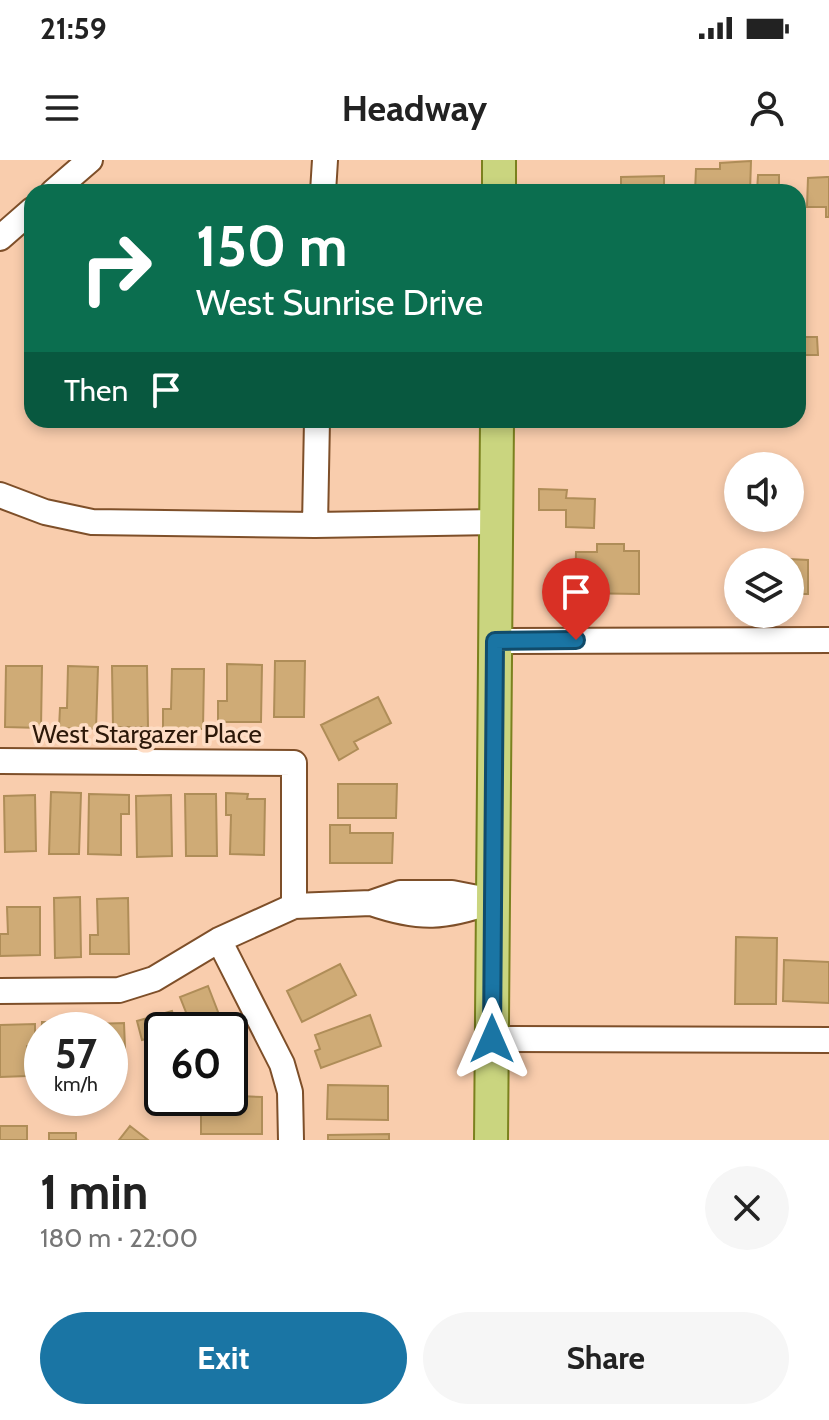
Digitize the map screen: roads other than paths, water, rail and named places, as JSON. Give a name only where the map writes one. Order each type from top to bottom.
[{"type":"main road","points":[[499,160],[499,184]]},
{"type":"main road","points":[[491,1140],[497,428]]},
{"type":"street","points":[[62,184],[90,160]]},
{"type":"street","points":[[324,184],[325,160]]},
{"type":"street","points":[[0,238],[24,217]]},
{"type":"street","points":[[315,525],[317,428]]},
{"type":"street","points":[[0,495],[45,512],[92,522],[315,525],[496,522]]},
{"type":"street","points":[[495,641],[829,640]]},
{"type":"street","name":"West Stargazer Place","points":[[0,761],[294,763],[294,906]]},
{"type":"street","points":[[0,991],[119,990],[154,979],[219,940],[294,906],[371,903],[400,893],[452,893],[493,901]]},
{"type":"street","points":[[219,940],[282,1064],[290,1092],[291,1140]]},
{"type":"street","points":[[492,1039],[829,1040]]}]
